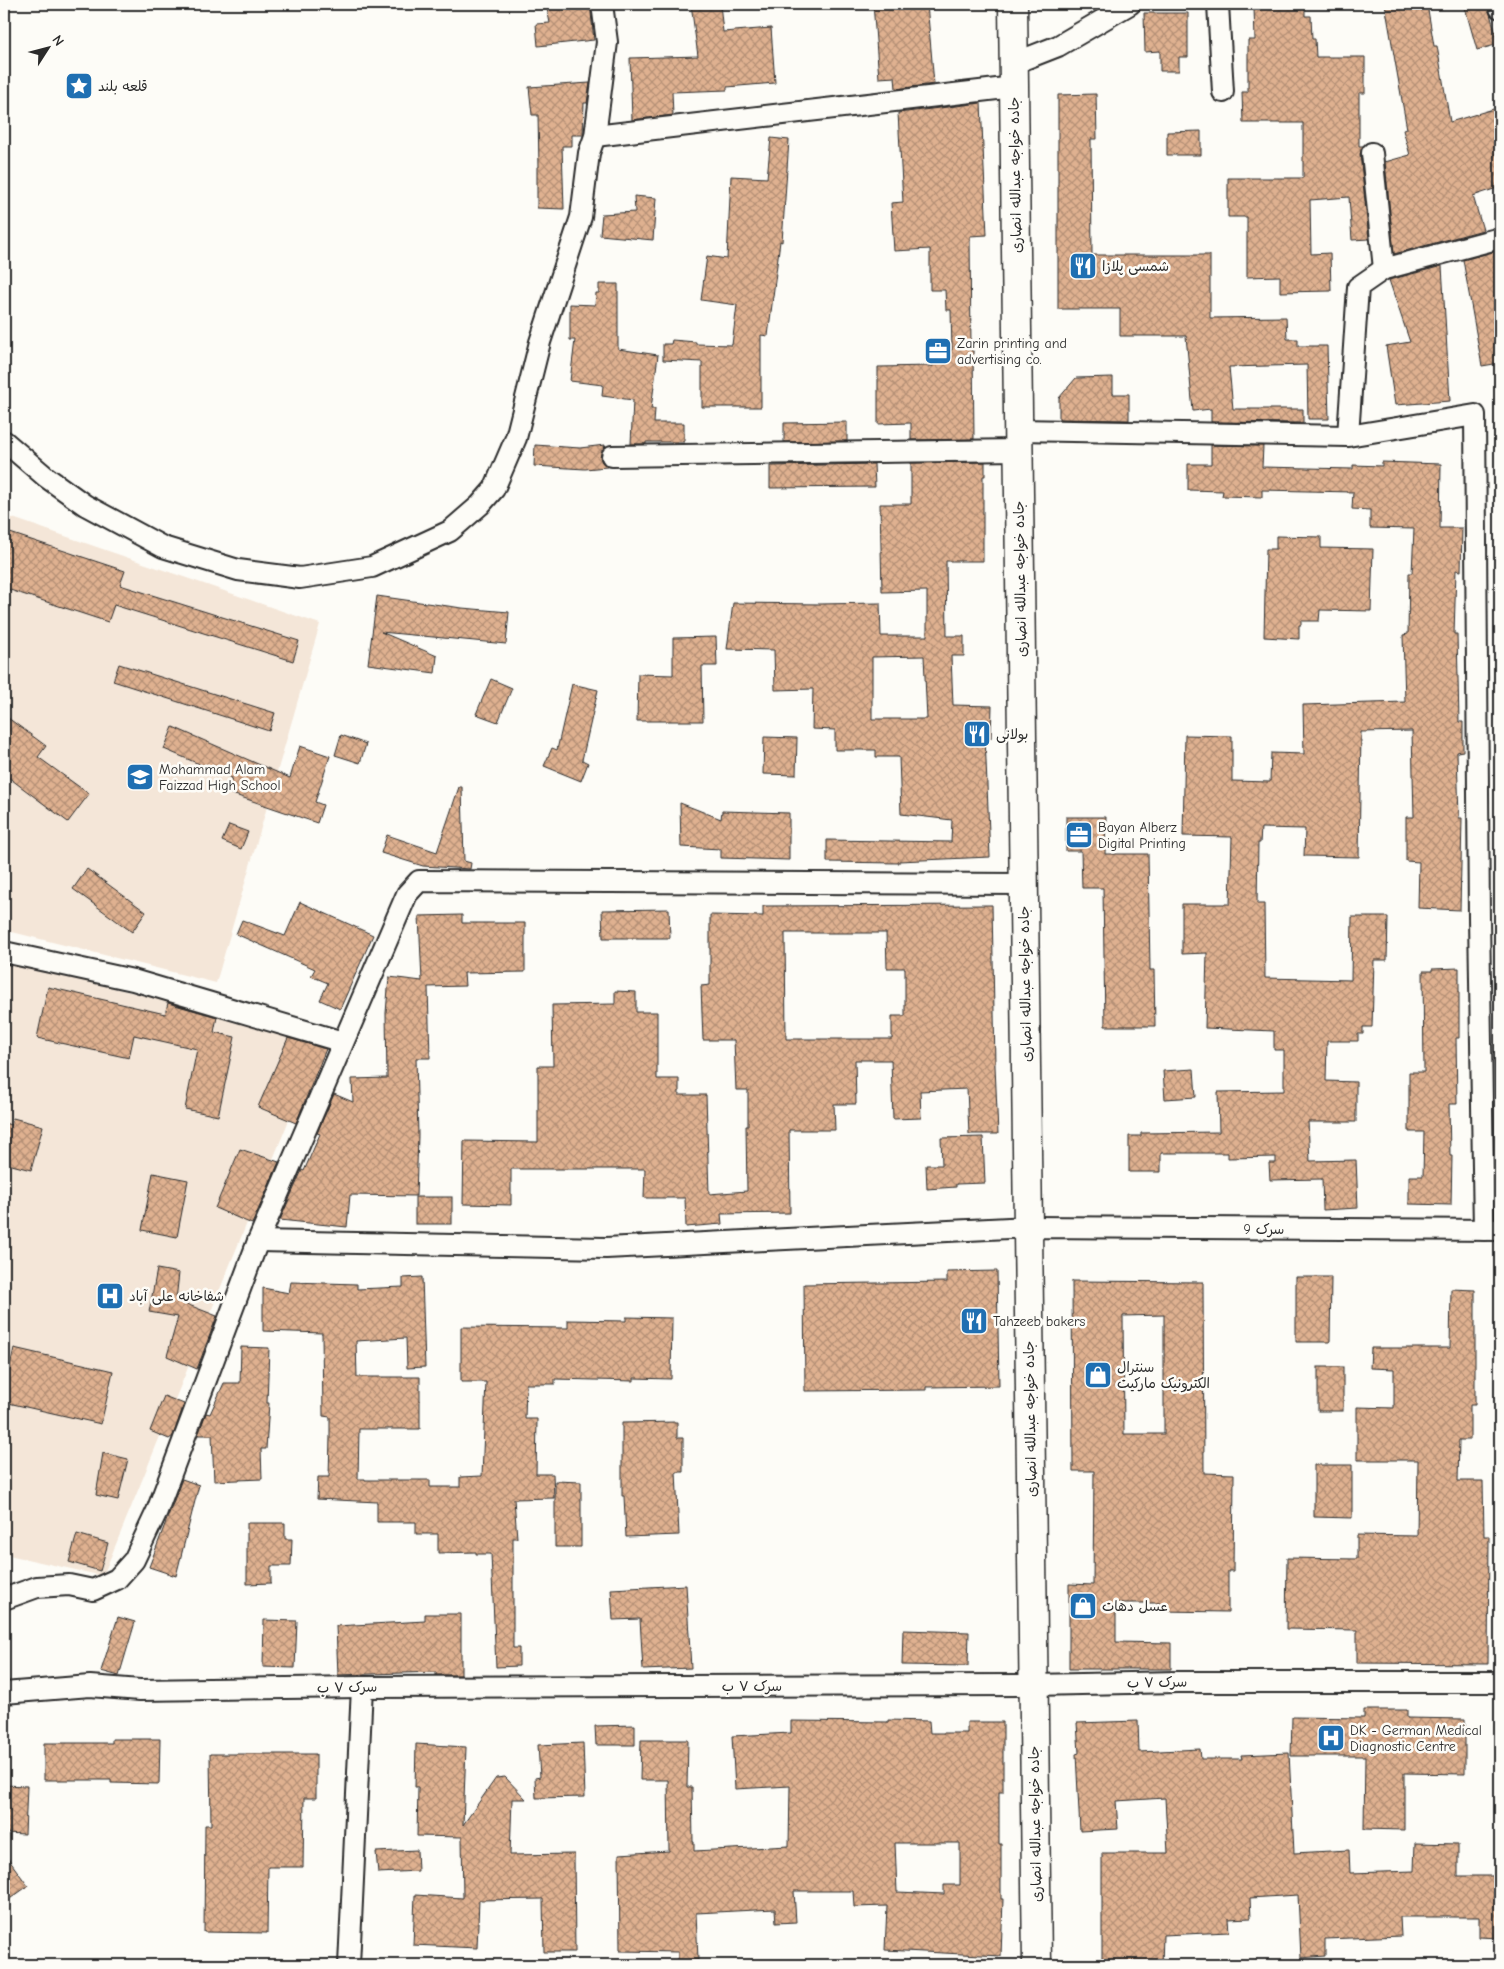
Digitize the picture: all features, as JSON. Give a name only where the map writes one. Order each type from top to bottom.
[{"type":"main road","name":"جاده خواجه عبدالله انصاری","points":[[1013,4],[1037,1965]]},
{"type":"street","points":[[4,441],[46,477],[85,505],[163,546],[238,570],[300,578],[372,567],[450,532],[480,505],[494,489],[516,438],[540,342],[581,217],[589,153],[596,136],[607,42],[602,4]]},
{"type":"street","points":[[596,136],[1013,76],[1058,46],[1130,4]]},
{"type":"street","points":[[1218,4],[1223,92]]},
{"type":"street","points":[[1499,4],[1500,8]]},
{"type":"street","points":[[1372,153],[1384,270]]},
{"type":"street","points":[[1348,436],[1358,287],[1384,270],[1500,238]]},
{"type":"street","points":[[612,456],[1018,440],[1348,436],[1475,415],[1479,918],[1492,1230]]},
{"type":"street","points":[[4,1599],[37,1587],[69,1585],[93,1590],[117,1578],[134,1560],[157,1512],[258,1241],[408,894],[419,881],[1024,884]]},
{"type":"street","points":[[4,952],[134,980],[343,1042]]},
{"type":"street","name":"سرک 9","points":[[258,1241],[606,1248],[1028,1227],[1492,1230]]},
{"type":"street","name":"سرک ۷ ب","points":[[4,1693],[90,1686],[140,1690],[362,1687],[1033,1685],[1178,1682],[1500,1682]]},
{"type":"street","points":[[349,1965],[362,1687]]},
{"type":"shaded area","name":"Mohammad Alam Faizzad High School","points":[[4,515],[320,624],[216,983],[4,930]]},
{"type":"shaded area","name":"شفاخانه علی آباد","points":[[4,961],[322,1039],[103,1576],[4,1554]]},
{"type":"building","points":[[546,4],[590,4],[594,40],[538,46],[536,24],[550,23]]},
{"type":"building","points":[[691,4],[720,4],[723,32],[771,28],[775,83],[727,87],[727,90],[672,92],[673,115],[632,120],[630,58],[698,56]]},
{"type":"building","points":[[873,4],[927,4],[934,84],[896,89],[895,77],[879,78]]},
{"type":"building","points":[[1259,4],[1305,4],[1305,16],[1311,16],[1312,39],[1315,39],[1316,57],[1365,57],[1365,93],[1359,93],[1359,146],[1363,146],[1360,154],[1369,239],[1352,240],[1349,197],[1310,200],[1311,254],[1330,253],[1331,291],[1280,292],[1280,276],[1247,277],[1247,217],[1228,217],[1228,178],[1303,178],[1303,123],[1243,123],[1242,92],[1248,92],[1248,40],[1255,40],[1254,8],[1259,7]]},
{"type":"building","points":[[1385,4],[1427,4],[1434,46],[1437,46],[1450,122],[1500,107],[1500,187],[1473,196],[1483,230],[1394,254],[1385,162],[1410,155],[1403,130],[1407,129]]},
{"type":"building","points":[[1464,4],[1487,4],[1499,44],[1477,50]]},
{"type":"building","points":[[1144,13],[1188,13],[1188,57],[1179,57],[1179,71],[1160,71],[1160,51],[1145,52]]},
{"type":"building","points":[[590,83],[587,103],[584,103],[583,135],[572,135],[572,146],[562,146],[564,209],[537,208],[537,167],[539,167],[538,115],[532,115],[529,87]]},
{"type":"building","points":[[1096,94],[1097,139],[1091,139],[1092,255],[1210,255],[1210,318],[1286,317],[1287,339],[1298,339],[1298,346],[1327,346],[1329,419],[1308,419],[1307,365],[1229,367],[1233,409],[1303,409],[1303,423],[1211,422],[1211,409],[1193,411],[1186,336],[1120,336],[1120,309],[1058,309],[1058,95]]},
{"type":"building","points":[[981,103],[987,235],[970,236],[974,439],[911,440],[911,423],[878,424],[878,367],[933,366],[933,350],[952,350],[951,310],[946,310],[945,290],[930,290],[930,249],[894,251],[891,203],[903,202],[898,113]]},
{"type":"building","points":[[1201,131],[1201,155],[1167,155],[1167,132]]},
{"type":"building","points":[[771,138],[789,140],[782,242],[780,241],[768,336],[761,335],[761,407],[702,407],[702,362],[663,360],[663,344],[671,344],[672,340],[696,342],[696,344],[732,345],[737,305],[701,300],[707,256],[727,259],[731,176],[767,178]]},
{"type":"building","points":[[634,196],[656,198],[653,240],[600,235],[602,214],[635,212]]},
{"type":"building","points":[[1497,251],[1500,260],[1500,363],[1482,366],[1463,260]]},
{"type":"building","points":[[1442,266],[1450,401],[1395,405],[1386,346],[1410,342],[1389,280]]},
{"type":"building","points":[[599,284],[618,284],[618,349],[658,355],[651,409],[655,409],[654,423],[684,423],[684,442],[631,444],[633,400],[602,396],[603,385],[570,381],[575,340],[570,340],[570,304],[595,305],[596,293],[599,293]]},
{"type":"building","points":[[1113,377],[1113,394],[1129,394],[1129,420],[1059,419],[1059,398],[1076,378]]},
{"type":"building","points":[[847,422],[847,441],[784,442],[784,423]]},
{"type":"building","points":[[535,445],[580,448],[605,445],[600,457],[607,467],[585,469],[534,466]]},
{"type":"building","points":[[1211,445],[1263,446],[1262,467],[1353,469],[1353,465],[1382,466],[1382,462],[1441,464],[1440,528],[1462,528],[1461,571],[1456,570],[1454,634],[1457,634],[1459,722],[1463,722],[1463,751],[1457,752],[1459,818],[1462,818],[1460,910],[1418,908],[1419,862],[1406,861],[1406,817],[1414,817],[1412,731],[1361,732],[1359,857],[1304,856],[1305,829],[1261,828],[1260,843],[1258,843],[1257,904],[1264,904],[1265,978],[1351,980],[1352,917],[1388,917],[1387,960],[1374,960],[1372,1027],[1363,1027],[1363,1034],[1358,1034],[1358,1041],[1327,1041],[1326,1081],[1356,1082],[1356,1122],[1308,1122],[1310,1161],[1356,1160],[1358,1208],[1323,1210],[1322,1179],[1270,1180],[1269,1163],[1276,1163],[1276,1157],[1228,1158],[1228,1153],[1161,1153],[1161,1172],[1129,1172],[1129,1136],[1141,1136],[1141,1133],[1219,1132],[1218,1092],[1284,1091],[1284,1050],[1274,1050],[1274,1031],[1205,1028],[1207,953],[1182,954],[1182,904],[1230,904],[1232,837],[1183,836],[1185,735],[1232,736],[1232,781],[1270,782],[1271,753],[1304,754],[1303,705],[1405,702],[1403,635],[1408,634],[1409,573],[1412,573],[1414,529],[1370,528],[1370,510],[1352,509],[1353,492],[1262,490],[1262,497],[1222,496],[1223,491],[1188,490],[1188,464],[1211,464]]},
{"type":"building","points":[[985,462],[985,476],[983,476],[983,561],[946,561],[947,636],[964,636],[964,656],[951,656],[953,705],[992,706],[991,738],[985,737],[990,857],[899,861],[899,863],[827,862],[827,840],[951,842],[952,820],[901,814],[899,757],[876,757],[876,750],[835,750],[835,730],[812,729],[813,689],[775,690],[774,650],[727,649],[733,603],[880,603],[881,636],[927,636],[927,591],[882,592],[880,504],[911,504],[911,463]],"holes":[[[924,656],[927,719],[872,719],[872,657]]]},
{"type":"building","points":[[874,464],[875,487],[770,488],[770,466]]},
{"type":"building","points":[[4,531],[125,571],[120,585],[299,641],[293,661],[114,605],[108,622],[4,588]]},
{"type":"building","points":[[1276,536],[1321,537],[1321,548],[1373,549],[1371,611],[1320,610],[1319,621],[1301,621],[1301,625],[1299,625],[1299,639],[1264,637],[1266,549],[1276,549]]},
{"type":"building","points":[[377,596],[462,608],[509,612],[506,644],[381,632],[437,656],[435,673],[368,664]]},
{"type":"building","points":[[716,637],[717,666],[702,666],[703,721],[637,721],[638,674],[673,675],[673,638]]},
{"type":"building","points":[[119,664],[275,713],[269,731],[113,681]]},
{"type":"building","points":[[491,679],[512,688],[498,722],[476,714]]},
{"type":"building","points":[[572,684],[598,690],[582,760],[588,763],[581,781],[544,766],[552,748],[557,750]]},
{"type":"building","points":[[4,715],[46,746],[38,757],[89,794],[68,822],[4,774]]},
{"type":"building","points":[[173,727],[290,778],[300,746],[330,756],[315,802],[323,805],[317,823],[226,792],[232,778],[164,749]]},
{"type":"building","points":[[341,735],[366,744],[360,763],[335,755]]},
{"type":"building","points":[[764,737],[797,738],[796,775],[763,774]]},
{"type":"building","points":[[459,787],[462,787],[464,861],[471,863],[470,869],[423,866],[381,853],[387,835],[437,852]]},
{"type":"building","points":[[680,803],[721,819],[722,811],[789,813],[789,860],[721,858],[721,849],[681,847]]},
{"type":"building","points":[[1066,817],[1106,817],[1105,854],[1148,854],[1150,970],[1154,970],[1155,1026],[1105,1026],[1103,888],[1082,888],[1081,851],[1066,851]]},
{"type":"building","points":[[229,825],[248,832],[241,849],[222,841]]},
{"type":"building","points":[[87,869],[146,912],[132,932],[73,889]]},
{"type":"building","points":[[300,902],[373,935],[340,1009],[320,1000],[328,983],[311,976],[315,969],[236,934],[242,920],[285,936]]},
{"type":"building","points":[[992,905],[998,1134],[969,1134],[967,1089],[920,1091],[921,1118],[893,1119],[891,1060],[855,1060],[856,1104],[834,1104],[835,1130],[789,1130],[790,1213],[721,1214],[722,1224],[686,1227],[685,1198],[644,1198],[645,1169],[511,1169],[511,1205],[463,1204],[464,1141],[538,1142],[538,1066],[553,1066],[552,1005],[615,1004],[615,991],[636,992],[636,1012],[657,1012],[657,1079],[679,1079],[679,1095],[706,1095],[709,1194],[747,1191],[746,1126],[748,1126],[748,1090],[736,1090],[734,1040],[703,1040],[701,986],[710,985],[710,915],[763,916],[763,906]],"holes":[[[785,933],[886,933],[887,968],[905,968],[905,1016],[892,1016],[892,1039],[786,1039]]]},
{"type":"building","points":[[669,909],[670,938],[603,938],[602,910]]},
{"type":"building","points":[[462,915],[462,923],[525,923],[525,972],[464,973],[465,986],[428,987],[430,1058],[416,1058],[418,1135],[416,1196],[350,1195],[347,1227],[280,1220],[320,1134],[317,1133],[334,1094],[353,1102],[352,1079],[387,1078],[386,1013],[389,977],[422,981],[419,916]]},
{"type":"building","points":[[1459,968],[1459,1038],[1456,1038],[1457,1104],[1449,1104],[1450,1156],[1452,1156],[1451,1205],[1409,1204],[1409,1176],[1423,1176],[1424,1132],[1409,1132],[1409,1072],[1424,1072],[1423,971]]},
{"type":"building","points":[[48,987],[165,1014],[168,1003],[217,1017],[214,1032],[235,1037],[218,1116],[185,1109],[197,1049],[134,1035],[129,1058],[37,1038]]},
{"type":"building","points":[[288,1038],[326,1049],[296,1123],[258,1107]]},
{"type":"building","points":[[1194,1069],[1196,1097],[1165,1099],[1163,1071]]},
{"type":"building","points":[[13,1118],[43,1126],[31,1170],[4,1163],[4,1123],[11,1125]]},
{"type":"building","points":[[983,1137],[985,1183],[956,1184],[956,1187],[927,1189],[926,1165],[942,1165],[941,1138]]},
{"type":"building","points":[[240,1149],[279,1162],[252,1224],[215,1208]]},
{"type":"building","points":[[153,1173],[188,1180],[177,1237],[142,1230]]},
{"type":"building","points":[[415,1197],[452,1197],[452,1224],[415,1224]]},
{"type":"building","points":[[157,1269],[179,1273],[176,1300],[217,1316],[197,1369],[167,1356],[178,1317],[149,1312]]},
{"type":"building","points":[[997,1271],[999,1386],[926,1387],[926,1390],[805,1391],[804,1284],[947,1282],[947,1272]]},
{"type":"building","points":[[422,1277],[425,1367],[407,1368],[406,1338],[356,1341],[357,1377],[420,1377],[420,1429],[359,1429],[358,1479],[430,1480],[430,1487],[460,1487],[460,1477],[482,1476],[486,1382],[461,1382],[461,1327],[568,1328],[568,1320],[626,1321],[626,1317],[672,1318],[671,1379],[634,1378],[634,1381],[555,1379],[555,1384],[526,1384],[525,1419],[537,1419],[536,1474],[553,1474],[554,1498],[514,1499],[517,1538],[513,1538],[513,1648],[519,1648],[519,1666],[496,1667],[491,1554],[476,1554],[476,1552],[438,1553],[438,1534],[416,1534],[416,1522],[377,1522],[377,1502],[317,1499],[318,1477],[329,1477],[330,1417],[323,1416],[322,1333],[263,1331],[263,1288],[289,1293],[291,1282],[357,1284],[357,1289],[403,1287],[403,1278]]},
{"type":"building","points":[[1296,1277],[1331,1277],[1330,1342],[1296,1342]]},
{"type":"building","points":[[1072,1281],[1203,1282],[1204,1473],[1234,1474],[1233,1571],[1228,1571],[1228,1612],[1160,1611],[1160,1603],[1116,1603],[1116,1642],[1171,1643],[1171,1669],[1069,1669],[1069,1584],[1093,1585],[1094,1471],[1073,1471]],"holes":[[[1164,1315],[1164,1434],[1124,1434],[1123,1316]]]},
{"type":"building","points":[[1451,1289],[1475,1290],[1475,1405],[1470,1405],[1470,1440],[1459,1440],[1458,1481],[1483,1481],[1484,1536],[1489,1536],[1488,1664],[1357,1663],[1357,1630],[1286,1629],[1287,1558],[1357,1559],[1357,1535],[1417,1536],[1418,1460],[1357,1460],[1357,1407],[1394,1408],[1394,1369],[1370,1368],[1371,1348],[1450,1348]]},
{"type":"building","points":[[241,1347],[269,1348],[267,1403],[269,1403],[266,1449],[261,1449],[262,1479],[214,1481],[212,1435],[198,1435],[206,1413],[210,1414],[224,1383],[240,1383]]},
{"type":"building","points":[[14,1348],[113,1371],[101,1424],[4,1402]]},
{"type":"building","points":[[1318,1367],[1343,1367],[1343,1411],[1318,1411]]},
{"type":"building","points":[[164,1396],[184,1404],[173,1436],[169,1439],[150,1431]]},
{"type":"building","points":[[677,1422],[677,1438],[683,1438],[683,1472],[676,1472],[679,1535],[626,1537],[624,1496],[622,1496],[622,1423]]},
{"type":"building","points":[[103,1453],[128,1459],[118,1500],[96,1495]]},
{"type":"building","points":[[1314,1465],[1352,1465],[1352,1518],[1314,1517]]},
{"type":"building","points":[[182,1479],[199,1485],[176,1576],[149,1567]]},
{"type":"building","points":[[555,1481],[581,1482],[581,1547],[555,1547]]},
{"type":"building","points":[[247,1523],[285,1523],[285,1539],[292,1539],[291,1566],[271,1566],[271,1583],[247,1584]]},
{"type":"building","points":[[77,1534],[108,1543],[100,1571],[69,1562]]},
{"type":"building","points":[[686,1585],[691,1668],[643,1670],[640,1619],[613,1620],[611,1589]]},
{"type":"building","points":[[425,1614],[461,1614],[461,1675],[436,1675],[436,1672],[338,1675],[336,1626],[425,1621]]},
{"type":"building","points":[[118,1617],[135,1622],[119,1676],[101,1671]]},
{"type":"building","points":[[264,1620],[297,1621],[295,1668],[263,1667]]},
{"type":"building","points":[[903,1630],[969,1632],[968,1666],[902,1665]]},
{"type":"building","points":[[1364,1710],[1407,1710],[1407,1718],[1465,1719],[1465,1774],[1404,1773],[1404,1830],[1364,1829],[1365,1756],[1291,1756],[1292,1717],[1364,1718]]},
{"type":"building","points":[[888,1720],[929,1721],[930,1733],[967,1733],[967,1722],[1003,1722],[1003,1792],[999,1792],[1001,1899],[1003,1899],[1001,1956],[885,1950],[887,1906],[854,1907],[853,1891],[794,1891],[796,1922],[776,1923],[775,1909],[696,1913],[698,1960],[678,1961],[678,1952],[620,1951],[619,1854],[669,1851],[668,1780],[640,1780],[641,1740],[688,1740],[687,1787],[692,1787],[694,1851],[789,1846],[790,1786],[735,1789],[732,1736],[791,1733],[791,1721],[888,1722]],"holes":[[[895,1843],[960,1843],[960,1885],[944,1885],[944,1894],[897,1892]]]},
{"type":"building","points":[[1138,1721],[1139,1752],[1200,1749],[1201,1759],[1242,1759],[1241,1755],[1289,1753],[1294,1853],[1349,1850],[1350,1873],[1414,1871],[1415,1843],[1458,1844],[1458,1876],[1500,1876],[1500,1938],[1479,1937],[1479,1917],[1400,1917],[1401,1936],[1325,1939],[1325,1956],[1301,1958],[1298,1895],[1250,1898],[1251,1918],[1228,1919],[1229,1932],[1163,1935],[1162,1965],[1102,1965],[1102,1853],[1168,1853],[1165,1798],[1116,1801],[1118,1829],[1080,1831],[1076,1754],[1079,1753],[1077,1723]]},
{"type":"building","points":[[635,1725],[635,1745],[596,1745],[595,1726]]},
{"type":"building","points":[[112,1739],[160,1739],[159,1784],[111,1783],[111,1780],[44,1780],[44,1743],[112,1743]]},
{"type":"building","points":[[583,1743],[585,1797],[536,1798],[535,1778],[540,1777],[538,1745]]},
{"type":"building","points":[[416,1744],[466,1747],[463,1825],[496,1778],[505,1777],[526,1799],[512,1799],[510,1855],[574,1854],[575,1952],[544,1952],[543,1899],[479,1900],[477,1948],[413,1945],[415,1895],[463,1898],[462,1837],[417,1836],[418,1787],[415,1787]]},
{"type":"building","points":[[210,1754],[316,1754],[316,1798],[304,1798],[303,1867],[268,1867],[267,1933],[204,1932],[205,1825],[211,1825]]},
{"type":"building","points":[[4,1785],[27,1786],[25,1834],[4,1833]]},
{"type":"building","points":[[417,1850],[418,1871],[378,1873],[376,1852]]},
{"type":"building","points":[[4,1853],[28,1886],[4,1903]]},
{"type":"place","name":"قلعه بلند","points":[[79,86]]},
{"type":"place","name":"شمسی پلازا","points":[[1083,266]]},
{"type":"place","name":"Zarin printing and advertising co.","points":[[938,351]]},
{"type":"place","name":"بولانی","points":[[977,734]]},
{"type":"place","name":"Mohammad Alam Faizzad High School","points":[[140,777]]},
{"type":"place","name":"Bayan Alberz Digital Printing","points":[[1079,835]]},
{"type":"place","name":"شفاخانه علی آباد","points":[[110,1296]]},
{"type":"place","name":"Tahzeeb bakers","points":[[974,1321]]},
{"type":"place","name":"سنترال الکترونیک مارکیت","points":[[1098,1375]]},
{"type":"place","name":"عسل دهات","points":[[1083,1606]]},
{"type":"place","name":"DK - German Medical Diagnostic Centre","points":[[1331,1738]]}]
